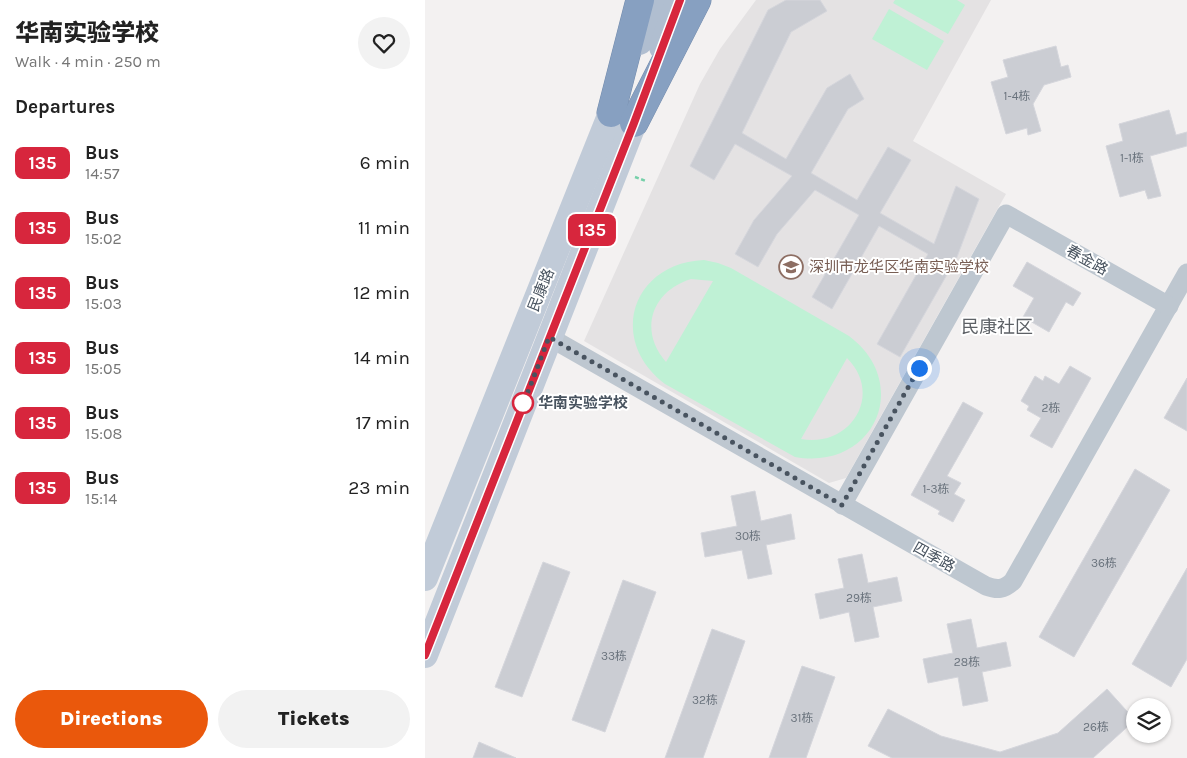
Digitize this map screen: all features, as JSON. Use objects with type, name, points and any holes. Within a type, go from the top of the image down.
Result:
[{"type":"highway","points":[[622,118],[640,0]]},
{"type":"highway","points":[[622,118],[697,0]]},
{"type":"main road","name":"民康路","points":[[622,118],[655,0]]},
{"type":"main road","name":"民康路","points":[[425,578],[430,559],[566,262],[622,118],[680,0]]},
{"type":"main road","name":"民康路","points":[[427,646],[549,337],[566,262]]},
{"type":"street","name":"春金路","points":[[842,505],[1006,214],[1169,306]]},
{"type":"street","name":"四季路","points":[[549,337],[986,586],[1000,589],[1007,587],[1013,581],[1187,273]]},
{"type":"path","points":[[633,176],[645,181]]},
{"type":"shaded area","name":"深圳市龙华区华南实验学校","points":[[756,0],[991,0],[913,141],[1006,194],[846,478],[829,483],[584,341],[700,84],[720,49]]},
{"type":"green space","points":[[895,0],[957,0],[965,5],[948,34],[893,3]]},
{"type":"green space","points":[[889,9],[944,41],[927,70],[872,39]]},
{"type":"green space","points":[[704,260],[731,268],[849,336],[868,356],[879,377],[881,399],[876,420],[864,438],[846,451],[823,458],[795,457],[665,384],[647,366],[637,346],[633,326],[636,307],[645,289],[659,274],[679,264]],"holes":[[[691,279],[713,281],[666,362],[657,350],[653,337],[651,325],[653,313],[667,293]],[[847,358],[858,372],[862,388],[862,402],[856,416],[847,427],[834,435],[819,440],[801,439]]]},
{"type":"building","points":[[786,0],[820,0],[827,11],[791,32],[742,133],[786,159],[827,88],[850,74],[864,99],[848,109],[811,173],[857,200],[888,147],[911,160],[880,213],[934,244],[956,186],[979,199],[957,257],[900,357],[877,344],[928,254],[879,226],[832,309],[812,297],[859,215],[815,190],[777,234],[758,267],[735,254],[754,220],[792,176],[735,144],[714,180],[690,166],[768,10]]},
{"type":"building","points":[[1056,46],[1061,67],[1068,65],[1071,77],[1044,85],[1033,104],[1041,131],[1028,135],[1027,128],[1006,134],[991,82],[1008,77],[1003,60]]},
{"type":"building","points":[[1169,110],[1176,135],[1187,132],[1187,146],[1150,156],[1161,196],[1148,199],[1145,190],[1120,197],[1106,146],[1123,141],[1119,124]]},
{"type":"building","points":[[1027,262],[1081,293],[1073,306],[1066,302],[1049,332],[1023,317],[1034,298],[1013,286]]},
{"type":"building","points":[[1070,366],[1091,378],[1052,448],[1030,436],[1041,418],[1027,410],[1029,406],[1021,401],[1035,376],[1043,381],[1045,376],[1059,384]]},
{"type":"building","points":[[1187,378],[1187,431],[1164,418]]},
{"type":"building","points":[[963,402],[983,413],[947,476],[961,483],[954,494],[965,500],[953,522],[938,514],[940,511],[911,495]]},
{"type":"building","points":[[1135,469],[1170,490],[1074,657],[1039,637]]},
{"type":"building","points":[[755,491],[761,521],[791,514],[795,539],[766,545],[772,574],[748,579],[742,550],[705,557],[701,533],[737,526],[731,496]]},
{"type":"building","points":[[862,554],[868,583],[897,577],[902,601],[873,607],[879,637],[855,642],[849,612],[820,619],[815,594],[844,588],[838,559]]},
{"type":"building","points":[[543,562],[570,572],[522,697],[495,687]]},
{"type":"building","points":[[1187,568],[1187,659],[1171,687],[1132,664]]},
{"type":"building","points":[[623,580],[656,592],[605,732],[572,720]]},
{"type":"building","points":[[971,619],[977,648],[1006,642],[1011,666],[982,672],[988,701],[963,706],[958,677],[928,683],[923,659],[953,653],[947,624]]},
{"type":"building","points":[[712,629],[745,641],[703,758],[665,758]]},
{"type":"building","points":[[802,666],[835,677],[806,758],[769,758]]},
{"type":"building","points":[[1107,689],[1126,710],[1126,728],[1093,758],[892,758],[868,746],[888,709],[941,736],[1000,752],[1058,733]]},
{"type":"building","points":[[479,742],[516,758],[473,758]]},
{"type":"bus line","name":"135","points":[[425,655],[634,123],[680,0]]},
{"type":"place","name":"深圳市龙华区华南实验学校","points":[[791,267]]},
{"type":"place","name":"华南实验学校","points":[[523,403]]},
{"type":"district","name":"民康社区","points":[[997,327]]},
{"type":"route","points":[[523,403],[521,410],[549,337],[842,505],[919,368]]}]
